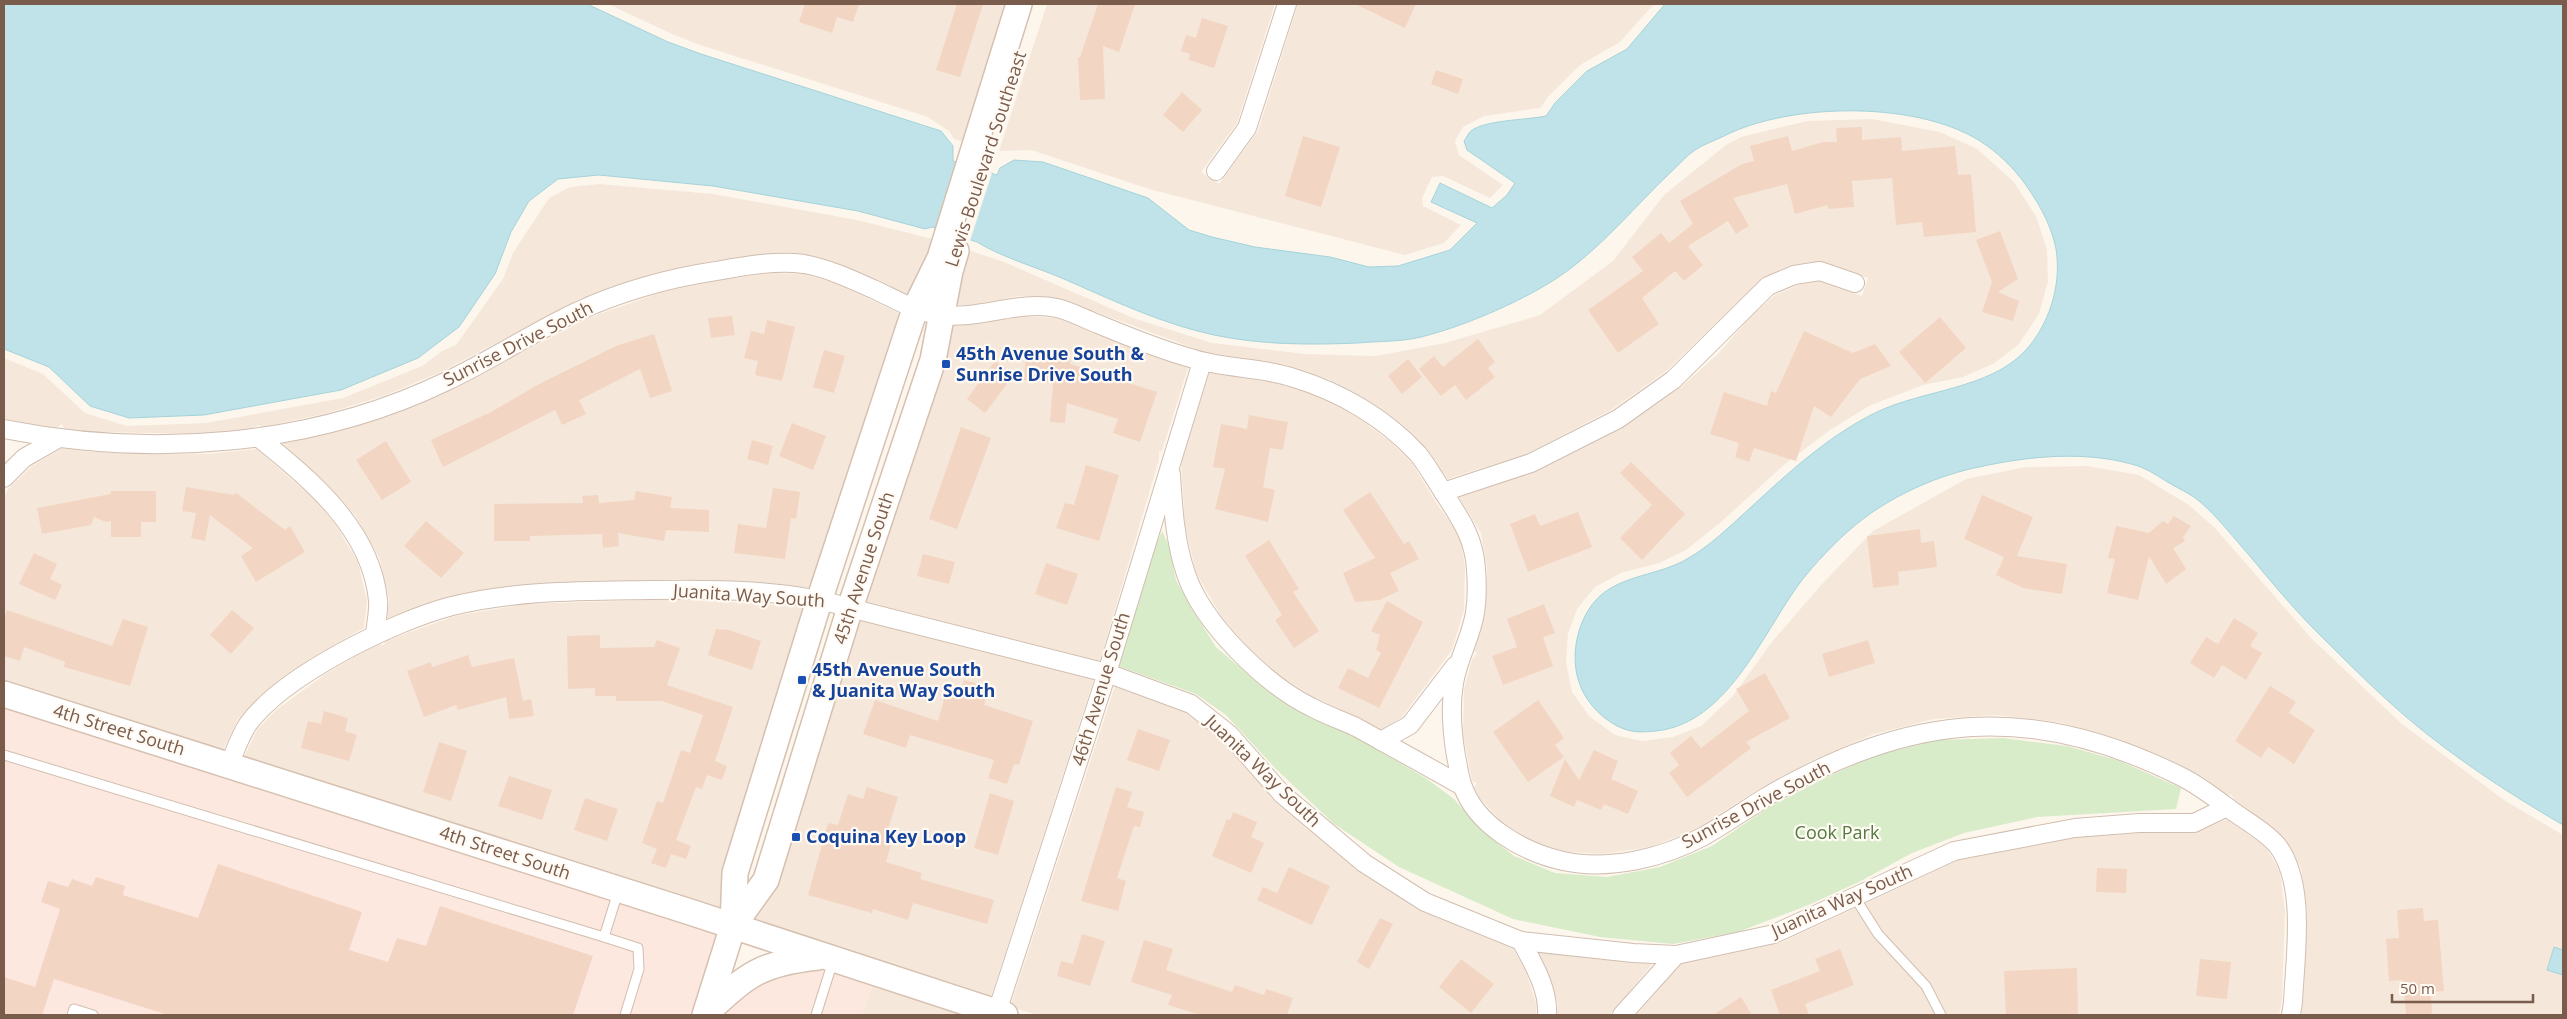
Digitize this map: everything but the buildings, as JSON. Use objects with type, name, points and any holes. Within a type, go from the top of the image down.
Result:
[{"type":"street","name":"Lewis Boulevard Southeast","points":[[942,316],[954,236],[975,167],[1019,4]]},
{"type":"street","name":"Lewis Boulevard Southeast","points":[[975,167],[1035,4]]},
{"type":"street","points":[[1216,171],[1247,128],[1287,4]]},
{"type":"street","name":"Lewis Boulevard Southeast","points":[[915,309],[940,258],[954,236]]},
{"type":"street","name":"Sunrise Drive South","points":[[4,429],[93,442],[209,444],[259,438],[332,422],[390,404],[447,381],[583,309],[658,283],[710,272],[770,264],[804,264],[838,274],[915,309],[942,316],[975,315],[1020,306],[1058,308],[1156,347],[1202,362],[1285,374],[1325,388],[1363,409],[1398,435],[1421,457],[1471,533],[1476,566],[1475,612],[1453,687],[1452,734],[1462,786],[1471,803],[1494,828],[1527,849],[1565,862],[1604,864],[1654,856],[1699,839],[1784,787],[1823,767],[1879,743],[1937,729],[1997,724],[2058,732],[2110,746],[2198,785],[2274,840],[2290,868],[2296,911],[2291,1015]]},
{"type":"street","points":[[1443,492],[1531,463],[1618,418],[1673,380],[1710,346],[1768,286],[1794,275],[1820,271],[1855,283]]},
{"type":"street","name":"45th Avenue South","points":[[705,1014],[733,926],[735,873],[820,598],[915,309]]},
{"type":"street","name":"45th Avenue South","points":[[733,926],[766,880],[850,608],[933,360],[942,316]]},
{"type":"street","name":"46th Avenue South","points":[[999,1014],[1108,673],[1170,461],[1202,362]]},
{"type":"street","points":[[4,478],[24,458],[60,438]]},
{"type":"street","points":[[259,438],[320,491],[345,519],[368,559],[378,601],[375,634]]},
{"type":"street","points":[[1170,461],[1175,527],[1186,576],[1212,621],[1243,658],[1276,685],[1310,707],[1381,741],[1462,786]]},
{"type":"street","name":"Juanita Way South","points":[[229,765],[248,724],[268,703],[317,667],[375,634],[452,606],[524,594],[680,589],[820,598],[850,608],[1108,673],[1191,704],[1229,734],[1282,794],[1364,863],[1425,902],[1521,941],[1634,953],[1676,955],[1774,934],[1954,850],[2075,828],[2139,823],[2194,824],[2227,807]]},
{"type":"street","points":[[1381,741],[1410,725],[1462,655]]},
{"type":"street","name":"4th Street South","points":[[4,694],[733,926],[999,1014]]},
{"type":"street","points":[[1521,941],[1536,969],[1548,1005],[1547,1015]]},
{"type":"street","points":[[1622,1015],[1676,955]]},
{"type":"street","points":[[705,1014],[742,980],[764,968],[788,960],[830,958]]},
{"type":"lane","points":[[4,755],[638,948],[639,969],[625,1015]]},
{"type":"lane","points":[[604,937],[619,890]]},
{"type":"lane","points":[[1854,896],[1878,934],[1926,986],[1941,1015]]},
{"type":"lane","points":[[816,1015],[830,958]]},
{"type":"lane","points":[[72,1015],[74,1009],[93,1015]]},
{"type":"shaded area","points":[[608,4],[1008,4],[964,142],[954,139],[949,131],[928,117],[703,46],[672,34]]},
{"type":"shaded area","points":[[1047,4],[1275,4],[1237,123],[1201,172],[1219,184],[1258,131],[1298,4],[1654,4],[1620,42],[1580,65],[1548,97],[1540,108],[1484,116],[1463,127],[1455,141],[1459,155],[1503,185],[1490,198],[1443,176],[1432,177],[1422,198],[1423,206],[1461,225],[1444,243],[1405,255],[1149,189],[1031,150],[999,151]]},
{"type":"shaded area","points":[[1872,119],[1940,132],[1977,149],[2013,181],[2036,216],[2047,250],[2048,281],[2039,314],[2018,345],[1993,364],[1963,377],[1923,385],[1869,406],[1830,430],[1786,463],[1721,522],[1686,550],[1659,563],[1621,573],[1595,587],[1577,609],[1568,634],[1566,662],[1572,692],[1589,716],[1615,735],[1642,741],[1673,737],[1701,726],[1733,696],[1771,643],[1822,584],[1873,531],[1966,479],[2026,467],[2087,466],[2139,475],[2189,505],[2215,528],[2311,638],[2402,724],[2504,800],[2563,835],[2563,1015],[2302,1015],[2307,910],[2301,868],[2283,836],[2235,801],[2231,794],[2228,796],[2203,777],[2112,737],[2058,722],[1996,715],[1934,719],[1874,734],[1817,758],[1762,787],[1694,830],[1650,847],[1603,854],[1567,852],[1531,841],[1501,821],[1480,798],[1474,787],[1477,783],[1472,781],[1463,734],[1464,689],[1472,660],[1477,653],[1474,651],[1485,615],[1487,567],[1481,533],[1459,497],[1537,471],[1625,426],[1681,387],[1718,354],[1751,316],[1775,295],[1798,285],[1820,281],[1862,296],[1868,278],[1818,262],[1788,266],[1763,278],[1665,372],[1611,410],[1526,454],[1447,479],[1430,453],[1405,429],[1368,401],[1328,379],[1286,365],[1204,352],[1058,298],[1020,296],[973,305],[954,305],[968,250],[1004,262],[1133,318],[1212,343],[1305,354],[1376,356],[1445,343],[1540,315],[1613,261],[1664,195],[1726,145],[1741,137],[1807,121]]},
{"type":"shaded area","points":[[599,184],[713,194],[857,220],[933,239],[909,296],[842,265],[807,255],[768,254],[708,262],[654,274],[579,299],[441,372],[386,395],[328,413],[262,427],[258,425],[253,429],[207,434],[93,432],[65,429],[62,424],[56,428],[4,419],[4,358],[43,374],[85,413],[127,426],[206,423],[343,398],[422,366],[442,351],[456,345],[503,279],[513,253],[549,198],[570,187]]},
{"type":"shaded area","points":[[772,273],[804,274],[835,283],[901,314],[812,588],[679,579],[521,585],[449,597],[387,619],[389,599],[379,557],[355,515],[327,484],[282,444],[336,432],[395,413],[452,389],[588,318],[662,292],[713,281]]},
{"type":"shaded area","points":[[1021,316],[1056,318],[1188,368],[1162,451],[1159,451],[1159,459],[1100,661],[864,601],[950,325],[978,324]]},
{"type":"shaded area","points":[[1209,373],[1283,384],[1321,397],[1357,417],[1391,442],[1412,463],[1437,504],[1460,536],[1465,567],[1464,610],[1452,650],[1402,717],[1381,730],[1315,698],[1282,677],[1251,651],[1221,616],[1196,573],[1185,526],[1181,463]]},
{"type":"shaded area","points":[[63,448],[94,452],[209,454],[257,449],[312,497],[336,525],[358,562],[367,601],[364,628],[311,658],[261,695],[238,719],[222,752],[4,684],[4,497],[9,488],[32,466]]},
{"type":"shaded area","points":[[681,599],[806,607],[723,912],[243,759],[257,730],[276,710],[324,675],[377,644],[384,645],[385,641],[455,616],[525,604]]},
{"type":"shaded area","points":[[858,620],[1094,679],[990,1000],[835,949],[834,945],[826,946],[750,921]]},
{"type":"shaded area","points":[[1115,686],[1186,713],[1221,740],[1276,801],[1358,871],[1421,911],[1513,949],[1526,972],[1537,1006],[1536,1015],[1038,1015],[1010,1007]]},
{"type":"shaded area","points":[[4,705],[720,932],[696,1008],[690,1013],[692,1015],[4,1015]]},
{"type":"shaded area","points":[[2227,819],[2265,846],[2280,871],[2285,911],[2282,1000],[2279,1015],[1636,1015],[1682,963],[1780,943],[1958,860],[2078,837],[2140,833],[2194,833]]},
{"type":"shaded area","points":[[1539,953],[1653,963],[1610,1015],[1557,1015],[1558,1003]]},
{"type":"shaded area","points":[[825,966],[874,983],[861,1015],[719,1015],[749,988],[769,977]]},
{"type":"shaded area","points":[[874,983],[974,1015],[861,1015]]},
{"type":"green space","name":"Cook Park","points":[[1162,531],[1169,546],[1176,580],[1216,647],[1255,680],[1287,703],[1338,726],[1427,779],[1454,799],[1480,829],[1514,856],[1555,873],[1607,877],[1660,867],[1712,846],[1769,807],[1829,776],[1873,756],[1938,740],[2003,738],[2067,746],[2120,761],[2181,788],[2176,809],[2037,817],[1964,833],[1912,853],[1859,882],[1806,906],[1738,932],[1673,944],[1600,937],[1513,919],[1399,867],[1334,824],[1276,769],[1226,715],[1196,694],[1118,666],[1153,551]]},
{"type":"water","points":[[4,4],[587,4],[668,42],[701,54],[941,131],[953,146],[953,161],[997,175],[1000,168],[1014,160],[1043,162],[1148,198],[1189,230],[1255,247],[1330,257],[1369,267],[1398,266],[1450,250],[1477,223],[1431,202],[1440,183],[1492,208],[1507,195],[1515,183],[1467,150],[1464,141],[1470,132],[1477,127],[1495,122],[1546,116],[1555,103],[1587,71],[1627,49],[1665,4],[2563,4],[2563,825],[2501,787],[2462,760],[2395,707],[2304,619],[2223,524],[2194,497],[2141,467],[2099,458],[2058,456],[1998,463],[1933,480],[1889,501],[1840,538],[1806,575],[1743,670],[1725,692],[1705,711],[1682,724],[1656,731],[1643,732],[1617,726],[1598,712],[1587,699],[1580,685],[1575,662],[1575,650],[1577,638],[1586,615],[1600,596],[1609,589],[1631,579],[1665,569],[1687,559],[1704,548],[1810,456],[1859,421],[1895,405],[1954,388],[1992,374],[2024,352],[2040,330],[2052,304],[2057,277],[2056,249],[2049,226],[2042,212],[2021,178],[1986,145],[1959,130],[1928,120],[1893,113],[1857,111],[1820,112],[1784,117],[1752,125],[1705,144],[1692,152],[1586,256],[1540,289],[1489,313],[1437,333],[1406,340],[1358,343],[1304,344],[1250,341],[1214,335],[1175,325],[1008,257],[977,242],[932,227],[925,229],[858,211],[713,186],[599,175],[558,179],[529,201],[511,232],[495,274],[459,327],[418,358],[341,390],[204,415],[129,418],[90,406],[49,367],[4,349]]},
{"type":"water","points":[[2554,947],[2563,950],[2563,975],[2547,970]]},
{"type":"pier","points":[[958,162],[992,173],[970,241],[937,230]]},
{"type":"place","name":"45th Avenue South & Sunrise Drive South","points":[[946,364]]},
{"type":"place","name":"45th Avenue South & Juanita Way South","points":[[802,680]]},
{"type":"place","name":"Coquina Key Loop","points":[[796,837]]}]
